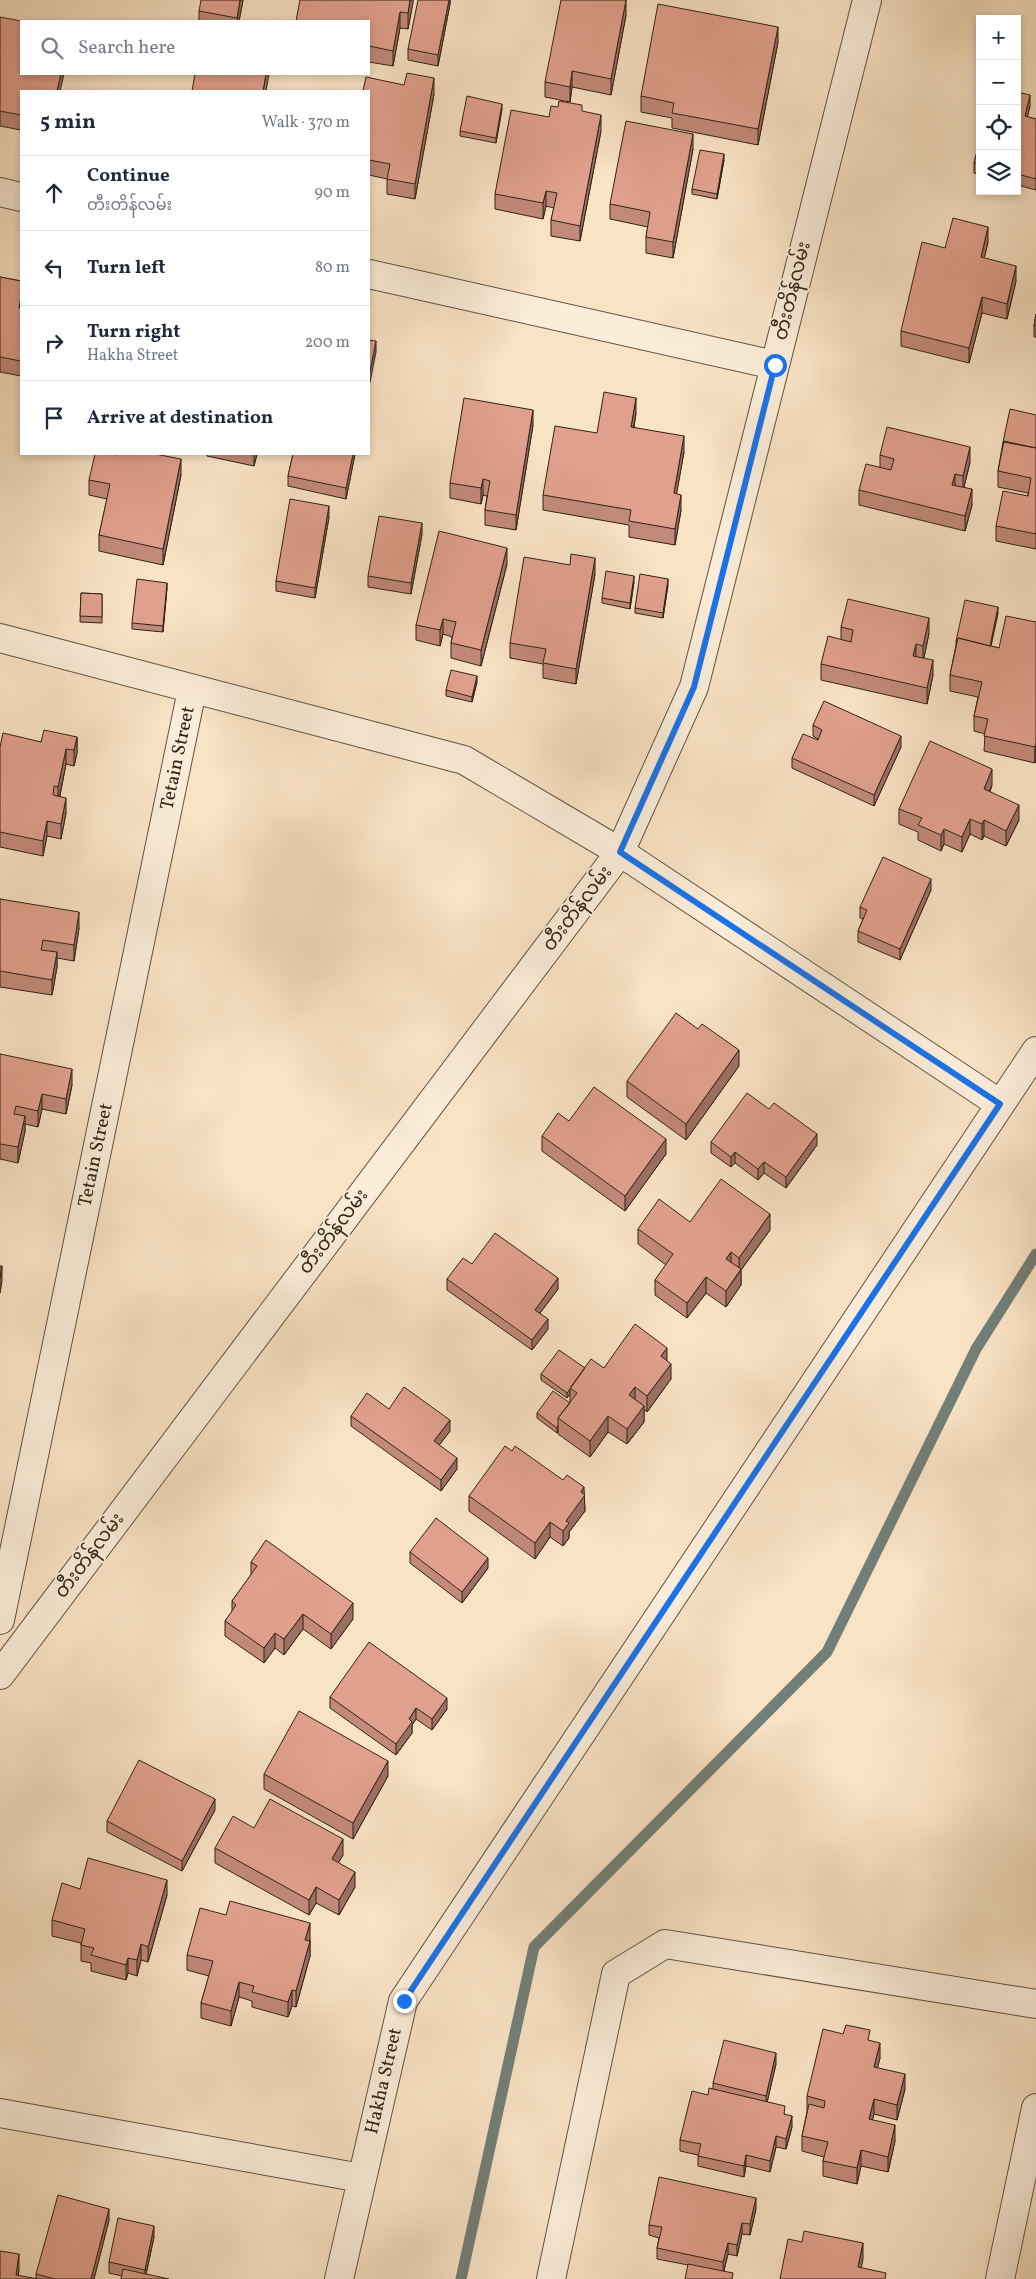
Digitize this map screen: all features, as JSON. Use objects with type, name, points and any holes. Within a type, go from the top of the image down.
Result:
[{"type":"street","name":"တီးတိန်လမ်း","points":[[0,1676],[620,852],[694,687],[866,0]]},
{"type":"street","points":[[0,192],[20,196]]},
{"type":"street","points":[[370,274],[775,365]]},
{"type":"street","points":[[0,638],[464,760],[620,852],[1000,1104]]},
{"type":"street","name":"Tetain Street","points":[[0,1620],[192,690]]},
{"type":"street","name":"Hakha Street","points":[[339,2279],[361,2178],[404,2001],[1036,1051]]},
{"type":"street","points":[[551,2279],[616,1974],[665,1944],[1036,2004]]},
{"type":"street","points":[[1000,2279],[1036,2108]]},
{"type":"street","points":[[0,2113],[361,2178]]},
{"type":"building","points":[[201,0],[240,0],[237,18],[199,11]]},
{"type":"building","points":[[300,0],[410,0],[408,13],[400,12],[393,51],[370,46],[370,20],[296,20]]},
{"type":"building","points":[[418,0],[449,0],[438,55],[408,49]]},
{"type":"building","points":[[561,0],[626,0],[611,79],[572,71],[570,87],[545,82]]},
{"type":"building","points":[[658,4],[778,27],[758,129],[672,113],[674,103],[641,96]]},
{"type":"building","points":[[0,17],[20,21],[20,75],[61,75],[57,90],[20,90],[20,115],[0,111]]},
{"type":"building","points":[[407,73],[434,78],[415,184],[387,179],[390,164],[370,160],[370,90],[363,90],[366,77],[404,85]]},
{"type":"building","points":[[195,75],[266,75],[263,90],[192,90]]},
{"type":"building","points":[[1021,93],[1030,95],[1025,116],[1036,119],[1036,179],[1021,175]]},
{"type":"building","points":[[467,96],[502,104],[496,138],[460,131]]},
{"type":"building","points":[[559,101],[582,105],[582,111],[601,115],[580,226],[551,220],[557,193],[546,191],[543,203],[495,194],[511,110],[549,117],[551,106],[558,107]]},
{"type":"building","points":[[626,121],[693,134],[673,242],[646,237],[650,212],[610,204]]},
{"type":"building","points":[[700,150],[724,154],[717,194],[692,189]]},
{"type":"building","points":[[953,218],[988,227],[981,257],[1016,266],[1007,304],[982,297],[969,348],[901,331],[922,242],[945,248]]},
{"type":"building","points":[[0,277],[20,281],[20,361],[0,357]]},
{"type":"building","points":[[370,340],[376,341],[370,371]]},
{"type":"building","points":[[604,392],[636,398],[631,427],[684,436],[674,493],[681,495],[675,529],[629,521],[631,510],[543,495],[555,426],[597,433]]},
{"type":"building","points":[[464,398],[533,410],[516,515],[485,510],[490,481],[483,479],[481,488],[450,483]]},
{"type":"building","points":[[1010,409],[1036,415],[1036,448],[1003,442]]},
{"type":"building","points":[[887,427],[970,447],[963,476],[955,474],[952,485],[972,489],[965,516],[859,490],[866,464],[891,470],[894,459],[880,455]]},
{"type":"building","points":[[1004,441],[1036,448],[1036,534],[996,526],[1003,491],[1028,496],[1031,478],[998,471]]},
{"type":"building","points":[[95,455],[160,455],[181,459],[163,549],[99,535],[110,484],[89,480]]},
{"type":"building","points":[[293,455],[353,455],[346,488],[288,476]]},
{"type":"building","points":[[290,499],[329,506],[315,588],[276,581]]},
{"type":"building","points":[[379,516],[422,523],[411,583],[368,576]]},
{"type":"building","points":[[439,531],[507,548],[481,650],[451,643],[456,622],[443,619],[440,630],[416,625]]},
{"type":"building","points":[[571,554],[595,558],[576,669],[543,663],[546,649],[510,643],[524,557],[570,565]]},
{"type":"building","points":[[606,571],[634,576],[630,603],[602,598]]},
{"type":"building","points":[[640,574],[668,579],[663,613],[635,608]]},
{"type":"building","points":[[137,579],[167,583],[163,626],[132,623]]},
{"type":"building","points":[[81,593],[102,594],[102,617],[80,616]]},
{"type":"building","points":[[848,599],[929,618],[923,646],[916,644],[913,656],[933,660],[927,688],[821,664],[828,636],[851,642],[853,630],[841,627]]},
{"type":"building","points":[[965,600],[998,607],[990,646],[958,638],[956,641]]},
{"type":"building","points":[[1006,616],[1036,622],[1035,747],[984,736],[988,719],[974,716],[982,682],[950,675],[958,638],[999,648]]},
{"type":"building","points":[[451,670],[477,676],[472,697],[446,690]]},
{"type":"building","points":[[824,701],[901,736],[874,795],[792,758],[803,734],[818,740],[822,730],[813,725]]},
{"type":"building","points":[[44,730],[77,737],[74,750],[66,749],[58,787],[54,786],[53,795],[66,798],[61,824],[47,821],[43,841],[0,832],[0,747],[3,733],[41,742]]},
{"type":"building","points":[[930,741],[992,769],[984,789],[1019,805],[1006,831],[984,820],[982,824],[970,819],[962,837],[944,829],[941,835],[918,825],[922,818],[899,809]]},
{"type":"building","points":[[883,857],[931,879],[900,949],[858,931],[867,910],[860,907]]},
{"type":"building","points":[[0,899],[79,912],[74,945],[43,940],[41,950],[57,952],[52,980],[0,971]]},
{"type":"building","points":[[676,1013],[698,1029],[702,1024],[739,1050],[686,1124],[627,1081]]},
{"type":"building","points":[[0,1054],[72,1069],[66,1099],[42,1094],[38,1111],[16,1106],[14,1114],[25,1116],[18,1147],[0,1144]]},
{"type":"building","points":[[594,1087],[666,1139],[625,1196],[542,1136],[558,1113],[569,1121]]},
{"type":"building","points":[[747,1093],[769,1109],[774,1103],[817,1134],[786,1177],[764,1162],[758,1169],[735,1152],[731,1157],[711,1142]]},
{"type":"building","points":[[721,1179],[770,1214],[739,1258],[731,1252],[726,1259],[741,1269],[726,1291],[706,1277],[687,1303],[655,1280],[673,1254],[638,1229],[659,1199],[690,1222]]},
{"type":"building","points":[[495,1233],[558,1278],[535,1310],[548,1319],[532,1340],[447,1279],[463,1258],[472,1264]]},
{"type":"building","points":[[635,1324],[667,1348],[661,1356],[671,1364],[647,1396],[635,1387],[629,1395],[644,1406],[627,1429],[608,1416],[590,1441],[558,1418],[577,1393],[570,1388],[591,1359],[604,1368]]},
{"type":"building","points":[[559,1350],[585,1368],[567,1393],[541,1374]]},
{"type":"building","points":[[404,1387],[450,1420],[434,1441],[457,1458],[441,1480],[351,1416],[367,1393],[389,1409]]},
{"type":"building","points":[[553,1391],[570,1403],[558,1418],[557,1428],[537,1413]]},
{"type":"building","points":[[505,1446],[512,1451],[515,1446],[563,1480],[567,1475],[584,1487],[581,1492],[585,1495],[566,1521],[569,1523],[563,1531],[550,1522],[535,1543],[469,1496]]},
{"type":"building","points":[[436,1518],[488,1558],[462,1592],[410,1552]]},
{"type":"building","points":[[266,1540],[353,1603],[331,1634],[303,1614],[284,1639],[275,1633],[264,1648],[225,1621],[236,1605],[232,1601],[257,1566],[251,1562]]},
{"type":"building","points":[[369,1642],[447,1698],[432,1719],[416,1708],[409,1719],[412,1722],[396,1744],[330,1697]]},
{"type":"building","points":[[299,1711],[388,1761],[353,1823],[264,1774]]},
{"type":"building","points":[[139,1760],[215,1799],[182,1861],[107,1821]]},
{"type":"building","points":[[270,1799],[343,1839],[332,1859],[355,1872],[339,1900],[316,1887],[309,1900],[215,1848],[233,1816],[254,1828]]},
{"type":"building","points":[[88,1858],[167,1880],[148,1947],[141,1944],[137,1960],[128,1958],[126,1965],[91,1955],[94,1948],[81,1945],[85,1929],[52,1920],[62,1883],[80,1889]]},
{"type":"building","points":[[230,1901],[310,1923],[305,1940],[310,1941],[296,1991],[292,1990],[288,2002],[252,1992],[254,1986],[239,1982],[231,2011],[201,2003],[213,1961],[187,1955],[200,1908],[226,1915]]},
{"type":"building","points":[[846,2025],[870,2030],[868,2040],[880,2043],[874,2067],[905,2074],[897,2105],[874,2099],[869,2119],[895,2125],[888,2157],[861,2150],[857,2168],[823,2161],[828,2142],[802,2136],[809,2104],[824,2108],[825,2101],[807,2096],[823,2029],[843,2034]]},
{"type":"building","points":[[724,2040],[776,2053],[766,2096],[713,2083]]},
{"type":"building","points":[[709,2088],[785,2106],[784,2114],[792,2116],[786,2139],[776,2136],[770,2161],[746,2155],[744,2166],[698,2156],[701,2144],[680,2140],[692,2091],[708,2095]]},
{"type":"building","points":[[659,2177],[756,2198],[750,2224],[742,2223],[737,2245],[728,2243],[723,2262],[657,2248],[662,2227],[649,2225]]},
{"type":"building","points":[[58,2195],[109,2209],[91,2279],[55,2279],[36,2274]]},
{"type":"building","points":[[118,2218],[154,2226],[145,2270],[109,2262]]},
{"type":"building","points":[[804,2231],[863,2243],[858,2267],[886,2273],[885,2279],[780,2279],[788,2239],[802,2242]]},
{"type":"building","points":[[0,2251],[19,2254],[16,2275],[38,2279],[0,2279]]},
{"type":"building","points":[[688,2264],[733,2273],[732,2279],[685,2279]]},
{"type":"building","points":[[123,2269],[169,2279],[121,2279]]},
{"type":"waterway","points":[[461,2279],[534,1947],[827,1652],[976,1349],[1036,1254]]},
{"type":"route","points":[[404,2001],[1000,1104],[620,852],[694,687],[775,365]]}]
